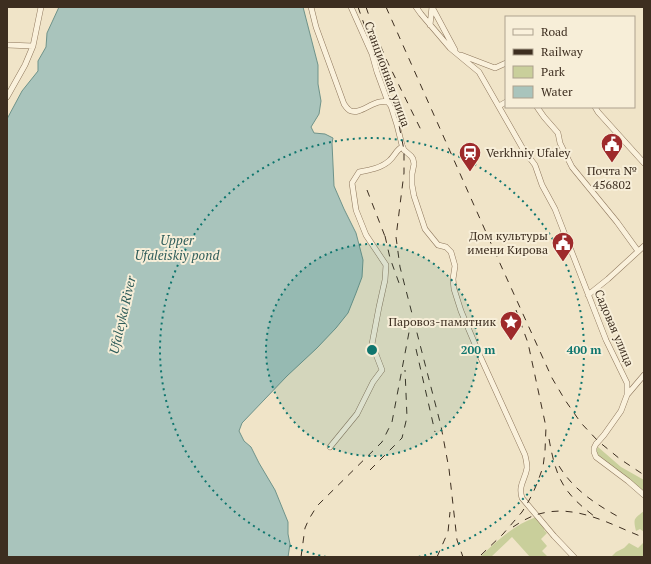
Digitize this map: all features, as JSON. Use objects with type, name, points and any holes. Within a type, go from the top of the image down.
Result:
[{"type":"street","points":[[7,96],[25,65],[32,46],[41,7]]},
{"type":"street","points":[[310,7],[347,109],[356,112],[383,100],[388,102]]},
{"type":"street","name":"Станционная улица","points":[[351,7],[372,54],[377,72],[388,102],[391,106],[402,147],[413,159],[412,185],[425,229],[438,245],[446,247],[453,256],[455,266],[453,278],[454,289],[461,311],[525,455],[527,468],[521,487],[522,498],[574,557]]},
{"type":"street","name":"Садовая улица","points":[[416,7],[450,48],[479,72],[523,149],[535,165],[542,185],[555,209],[606,340],[627,383],[627,395]]},
{"type":"street","points":[[430,25],[432,7]]},
{"type":"street","points":[[432,7],[456,53],[495,68],[505,63]]},
{"type":"street","points":[[7,45],[32,46]]},
{"type":"street","points":[[499,106],[505,103]]},
{"type":"street","points":[[538,108],[558,133],[560,143],[572,167],[617,222],[638,251]]},
{"type":"street","points":[[596,108],[644,163]]},
{"type":"street","points":[[330,447],[357,414],[373,382],[382,370],[372,344],[378,307],[385,280],[386,264],[366,235],[356,210],[352,183],[359,172],[378,168],[390,161],[398,149],[402,147]]},
{"type":"street","points":[[588,295],[644,246]]},
{"type":"street","points":[[644,375],[627,395],[621,411],[594,448],[596,457],[628,480],[644,495]]},
{"type":"green space","points":[[598,447],[621,467],[644,480],[644,492],[599,457],[596,451]]},
{"type":"green space","points":[[644,511],[644,532],[640,529],[636,531],[635,519]]},
{"type":"green space","points":[[536,517],[547,533],[541,539],[547,546],[542,551],[548,557],[530,557],[512,537],[491,557],[479,557],[513,529]]},
{"type":"green space","points":[[629,543],[638,548],[644,543],[644,557],[611,557],[616,552],[624,548]]},
{"type":"water","name":"Upper Ufaleiskiy pond","points":[[59,7],[303,7],[318,65],[318,84],[321,101],[319,114],[311,127],[314,133],[325,134],[333,138],[334,186],[356,233],[363,260],[362,277],[348,313],[317,348],[287,376],[242,423],[239,431],[244,441],[251,447],[275,490],[288,522],[290,544],[288,557],[7,557],[7,119],[22,91],[38,71],[38,61],[46,47],[47,33]]},
{"type":"railway","points":[[358,7],[398,120],[404,150],[404,173],[396,237],[400,267],[441,426],[449,469],[457,540],[463,557]]},
{"type":"railway","points":[[366,7],[387,61],[422,132]]},
{"type":"railway","points":[[386,7],[552,378],[581,423],[598,441],[620,459],[644,475]]},
{"type":"railway","points":[[367,190],[386,239]]},
{"type":"railway","points":[[385,236],[390,258],[399,283]]},
{"type":"railway","points":[[481,555],[503,534],[522,512],[533,493],[543,467],[546,427],[528,343],[516,310]]},
{"type":"railway","points":[[301,557],[305,528],[317,506],[382,442],[392,422],[410,327],[407,316]]},
{"type":"railway","points":[[416,349],[435,432]]},
{"type":"railway","points":[[370,470],[402,438],[407,417],[405,370]]},
{"type":"railway","points":[[549,439],[554,464],[562,483],[574,499],[594,516]]},
{"type":"railway","points":[[559,466],[571,482],[585,495],[617,516]]},
{"type":"railway","points":[[513,527],[527,518],[556,511],[593,517],[640,536]]},
{"type":"railway","points":[[437,557],[448,532],[450,512]]},
{"type":"place","name":"Почта № 456802","points":[[612,164]]},
{"type":"place","name":"Verkhniy Ufaley","points":[[470,172]]},
{"type":"place","name":"Дом культуры имени Кирова","points":[[563,262]]},
{"type":"place","name":"Паровоз-памятник","points":[[511,342]]},
{"type":"water label","name":"Ufaleyka River","points":[[122,315]]}]
